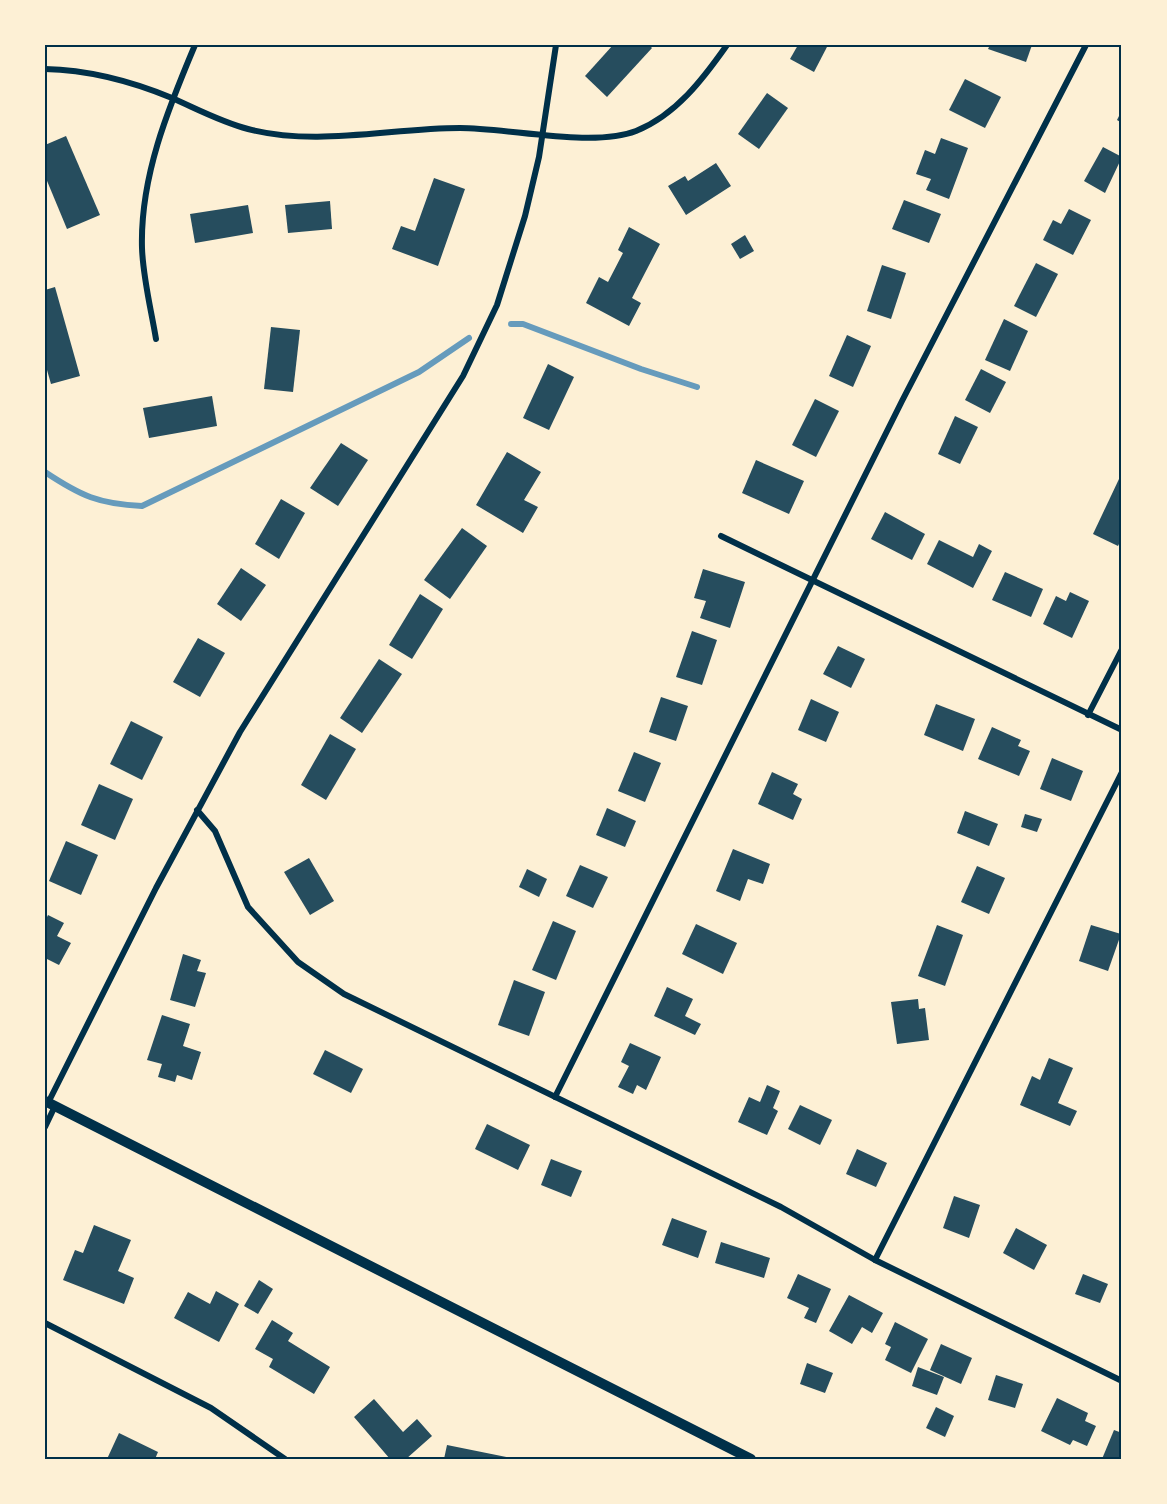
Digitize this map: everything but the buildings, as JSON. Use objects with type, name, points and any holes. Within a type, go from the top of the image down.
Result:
[{"type":"street","points":[[156,339],[142,252],[142,231],[154,158],[173,99],[195,45]]},
{"type":"street","points":[[45,1127],[50,1103],[197,810],[246,723],[463,376],[496,305],[525,216],[543,134],[556,45]]},
{"type":"street","points":[[45,69],[98,74],[173,99],[228,123],[272,134],[318,136],[461,128],[601,139],[636,131],[658,120],[678,105],[697,85],[727,45]]},
{"type":"street","points":[[555,1097],[902,401],[1086,45]]},
{"type":"street","points":[[721,536],[1122,730]]},
{"type":"street","points":[[1088,715],[1122,649]]},
{"type":"street","points":[[875,1260],[1122,772]]},
{"type":"street","points":[[197,810],[215,831],[248,907],[298,962],[344,994],[781,1207],[875,1260],[1122,1381]]},
{"type":"street","points":[[50,1103],[751,1459]]},
{"type":"street","points":[[45,1323],[211,1408],[285,1459]]},
{"type":"waterway","points":[[511,324],[523,324],[641,369],[697,387]]},
{"type":"waterway","points":[[45,472],[80,493],[102,501],[142,506],[419,372],[469,338]]}]
